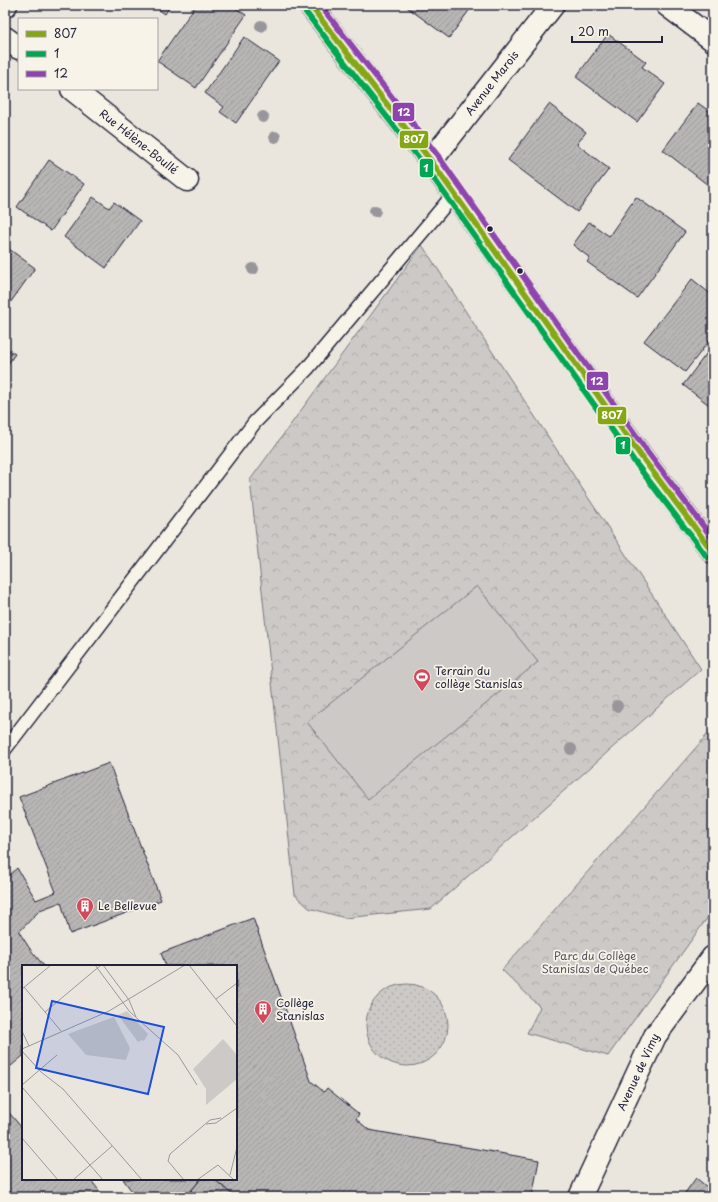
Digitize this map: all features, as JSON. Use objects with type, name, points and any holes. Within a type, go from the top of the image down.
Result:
[{"type":"street","points":[[310,5],[431,162],[642,456],[713,552]]},
{"type":"street","name":"Avenue Marois","points":[[431,162],[553,5]]},
{"type":"street","points":[[667,5],[713,40]]},
{"type":"street","points":[[5,38],[18,47]]},
{"type":"street","name":"Rue Hélène-Boullé","points":[[73,90],[187,180]]},
{"type":"street","name":"Avenue de Vimy","points":[[580,1197],[654,1036],[713,957]]},
{"type":"lane","points":[[5,749],[255,422],[307,369],[454,194]]},
{"type":"green space","points":[[422,245],[701,669],[431,909],[345,918],[309,908],[295,895],[250,480]]},
{"type":"green space","name":"Terrain du collège Stanislas","points":[[477,586],[538,662],[368,799],[307,722]]},
{"type":"green space","name":"Parc du Collège Stanislas de Québec","points":[[713,728],[713,910],[608,1056],[527,1033],[540,1007],[502,970]]},
{"type":"green space","points":[[407,984],[423,987],[436,996],[445,1009],[448,1025],[445,1041],[436,1054],[423,1063],[407,1066],[391,1063],[378,1054],[369,1041],[366,1025],[369,1009],[378,996],[391,987]]},
{"type":"building","points":[[152,5],[171,5],[165,14]]},
{"type":"building","points":[[196,5],[231,5],[246,15],[196,88],[158,62]]},
{"type":"building","points":[[404,5],[473,5],[449,38]]},
{"type":"building","points":[[608,34],[646,62],[642,67],[665,84],[637,122],[576,77]]},
{"type":"building","points":[[244,37],[279,61],[236,123],[220,112],[224,107],[205,93]]},
{"type":"building","points":[[698,103],[713,114],[713,189],[663,150]]},
{"type":"building","points":[[549,104],[586,132],[577,144],[609,169],[577,212],[508,160]]},
{"type":"building","points":[[49,160],[84,184],[51,231],[17,207]]},
{"type":"building","points":[[93,197],[109,208],[114,202],[140,221],[106,268],[64,237]]},
{"type":"building","points":[[636,197],[685,232],[637,298],[587,262],[590,258],[573,245],[589,222],[609,236]]},
{"type":"building","points":[[5,246],[35,268],[10,303],[5,300]]},
{"type":"building","points":[[692,279],[713,296],[713,336],[685,372],[644,341]]},
{"type":"building","points":[[713,346],[713,408],[683,385]]},
{"type":"building","points":[[5,347],[15,354],[5,368]]},
{"type":"building","name":"Le Bellevue","points":[[109,763],[161,900],[70,934],[61,902],[40,910],[19,932],[43,965],[22,965],[22,1057],[11,1066],[5,1058],[5,879],[17,868],[36,900],[56,892],[19,797]]},
{"type":"building","name":"Collège Stanislas","points":[[253,918],[311,1081],[324,1092],[327,1088],[359,1114],[356,1119],[369,1130],[539,1160],[532,1197],[235,1197],[215,1180],[237,1180],[237,965],[166,965],[161,953]]},
{"type":"building","points":[[5,1108],[22,1128],[22,1180],[91,1180],[101,1193],[97,1197],[5,1197]]},
{"type":"building","points":[[696,1178],[713,1192],[713,1197],[682,1197]]},
{"type":"building","points":[[124,1180],[200,1180],[186,1197],[136,1197]]},
{"type":"building","points":[[200,1180],[215,1180],[235,1197],[186,1197]]},
{"type":"transit line","name":"807","points":[[310,5],[431,161],[641,456],[713,552]]},
{"type":"transit line","name":"12","points":[[320,5],[438,156],[647,451],[713,539]]},
{"type":"transit line","name":"1","points":[[304,10],[425,166],[634,461],[707,557]]},
{"type":"place","name":"Terrain du collège Stanislas","points":[[422,692]]},
{"type":"place","name":"Le Bellevue","points":[[85,921]]},
{"type":"place","name":"Collège Stanislas","points":[[263,1024]]}]
